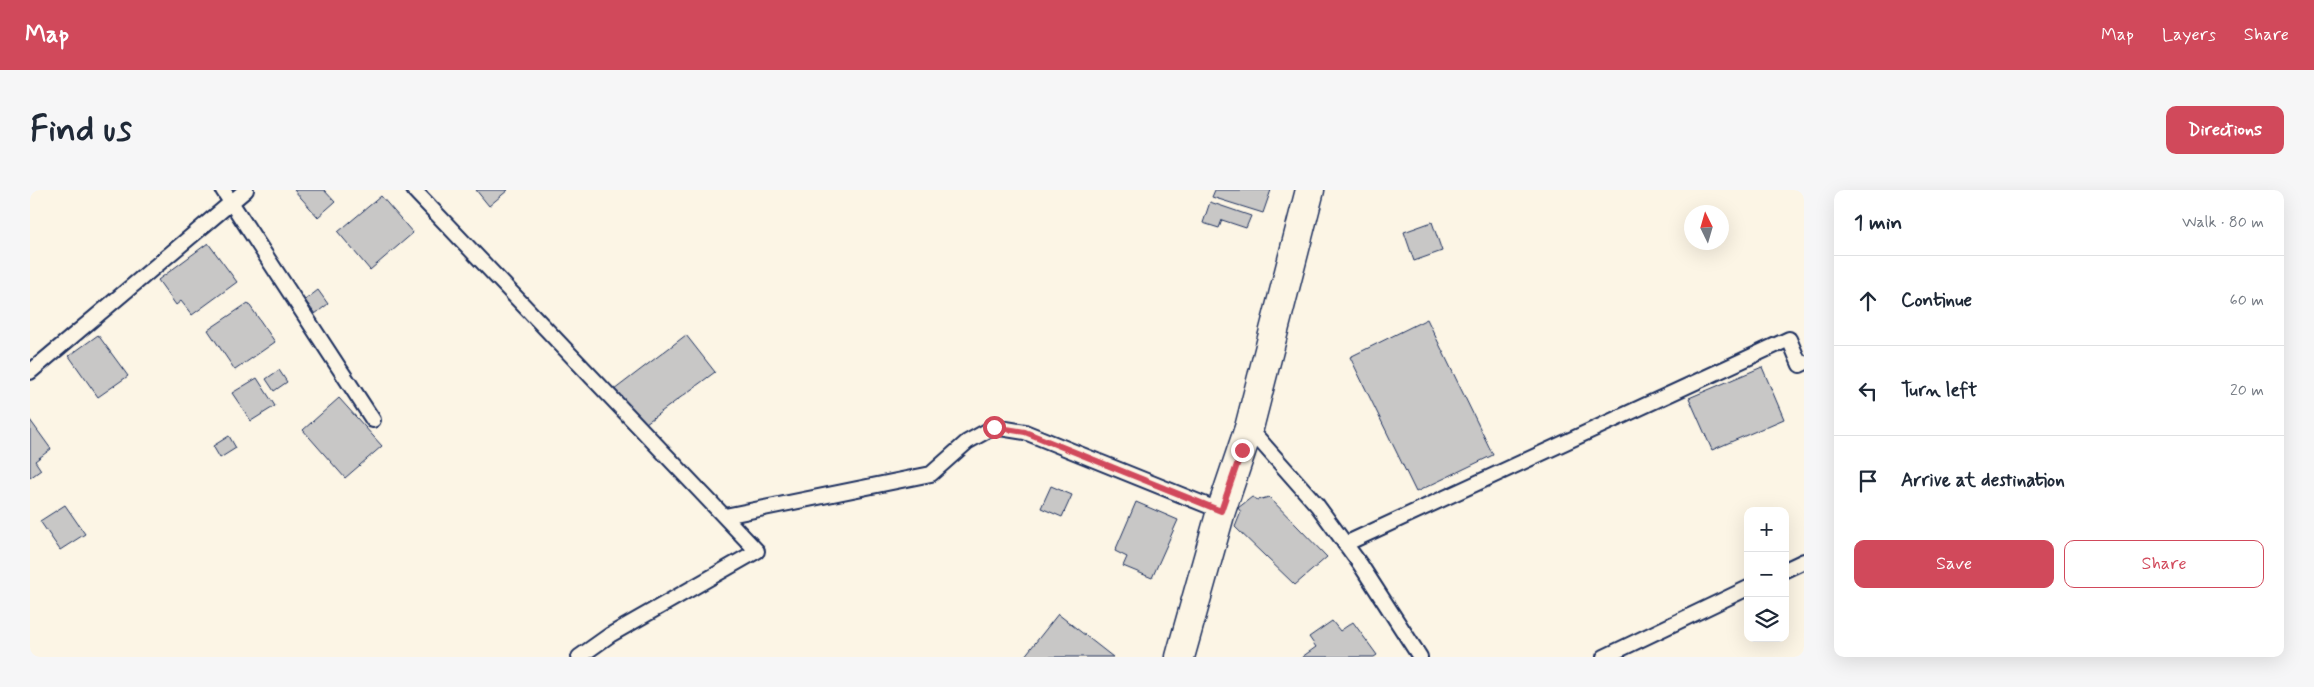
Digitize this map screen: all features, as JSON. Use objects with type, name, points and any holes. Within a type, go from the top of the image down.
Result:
[{"type":"street","points":[[1180,657],[1221,511],[1249,428],[1310,190]]},
{"type":"lane","points":[[30,372],[227,196],[246,190]]},
{"type":"lane","points":[[414,190],[757,551],[610,636],[579,657]]},
{"type":"lane","points":[[227,196],[373,420]]},
{"type":"lane","points":[[1345,544],[1789,338],[1800,365],[1804,363]]},
{"type":"lane","points":[[725,516],[931,474],[967,442],[994,427],[1025,432],[1221,511]]},
{"type":"lane","points":[[1249,428],[1317,505],[1420,657]]},
{"type":"lane","points":[[1789,568],[1804,561]]},
{"type":"lane","points":[[1604,657],[1744,590]]},
{"type":"building","points":[[294,190],[324,190],[335,202],[318,217]]},
{"type":"building","points":[[476,190],[508,190],[489,206]]},
{"type":"building","points":[[1215,190],[1271,190],[1263,213],[1212,197]]},
{"type":"building","points":[[381,196],[413,233],[370,270],[338,232]]},
{"type":"building","points":[[1210,202],[1251,216],[1246,228],[1222,220],[1219,228],[1203,223]]},
{"type":"building","points":[[1432,222],[1442,251],[1414,261],[1404,232]]},
{"type":"building","points":[[208,243],[237,282],[192,315],[181,301],[176,305],[158,280]]},
{"type":"building","points":[[318,290],[328,304],[315,314],[305,300]]},
{"type":"building","points":[[248,303],[275,342],[235,370],[208,330]]},
{"type":"building","points":[[1427,319],[1493,455],[1416,492],[1350,357]]},
{"type":"building","points":[[98,335],[128,376],[98,397],[69,356]]},
{"type":"building","points":[[686,335],[715,372],[642,426],[614,390]]},
{"type":"building","points":[[1762,367],[1784,419],[1712,450],[1689,398]]},
{"type":"building","points":[[279,370],[287,382],[274,391],[266,379]]},
{"type":"building","points":[[257,378],[275,406],[251,421],[232,393]]},
{"type":"building","points":[[339,398],[382,446],[345,478],[303,430]]},
{"type":"building","points":[[30,420],[51,449],[35,461],[41,470],[30,478]]},
{"type":"building","points":[[229,436],[236,448],[220,458],[213,446]]},
{"type":"building","points":[[1051,486],[1072,495],[1062,517],[1041,508]]},
{"type":"building","points":[[1252,497],[1258,500],[1269,497],[1327,557],[1295,585],[1235,527],[1241,512],[1238,508]]},
{"type":"building","points":[[1136,502],[1178,520],[1152,578],[1123,566],[1127,557],[1115,551]]},
{"type":"building","points":[[65,505],[85,534],[60,550],[40,521]]},
{"type":"building","points":[[1058,614],[1113,657],[1024,657]]},
{"type":"building","points":[[1332,621],[1340,631],[1353,622],[1377,655],[1374,657],[1302,657],[1316,647],[1309,637]]},
{"type":"route","points":[[994,427],[1025,432],[1221,511],[1242,450]]}]
